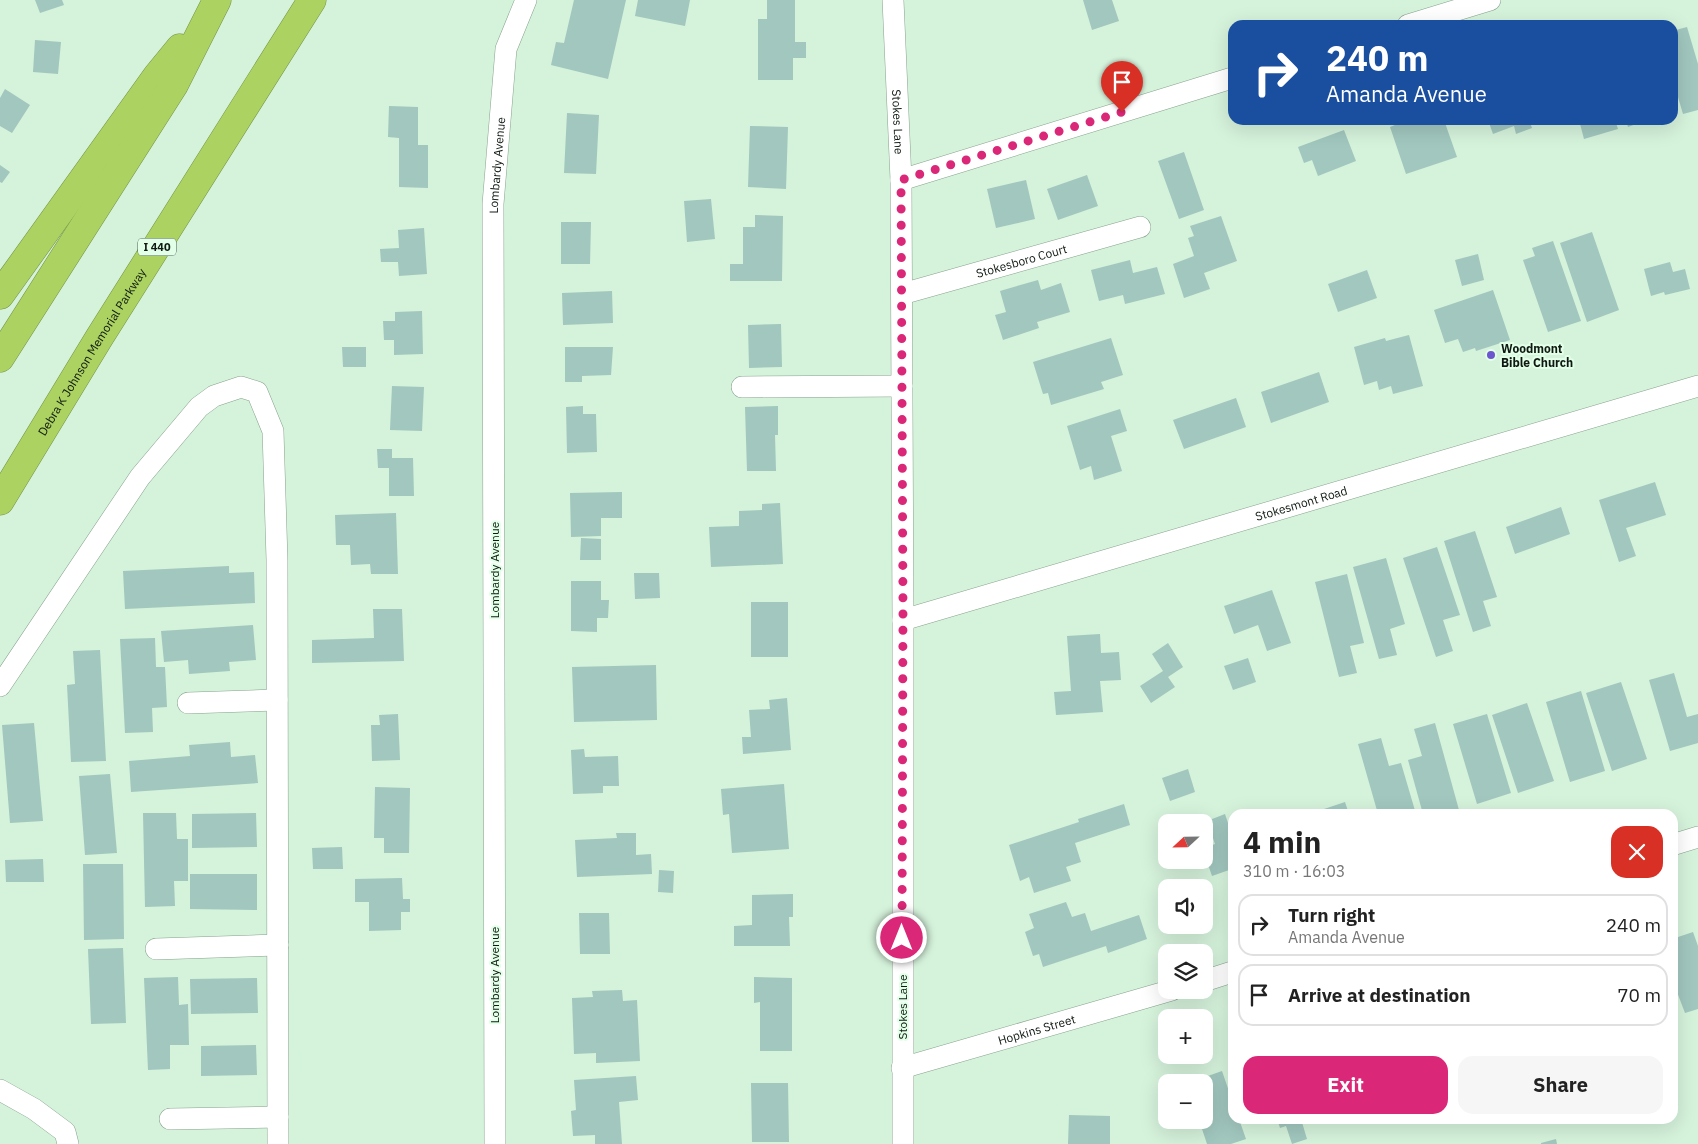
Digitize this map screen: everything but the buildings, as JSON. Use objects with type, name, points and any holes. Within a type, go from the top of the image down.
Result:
[{"type":"highway","name":"Debra K Johnson Memorial Parkway","points":[[1,500],[99,338],[312,0]]},
{"type":"highway","points":[[0,295],[157,76],[215,4]]},
{"type":"highway","points":[[0,358],[174,85],[215,4]]},
{"type":"street","name":"Lombardy Avenue","points":[[495,1144],[493,204],[506,49],[526,0]]},
{"type":"street","name":"Stokes Lane","points":[[893,0],[901,180],[902,294],[903,1144]]},
{"type":"street","points":[[1424,20],[1490,0]]},
{"type":"street","points":[[901,180],[1228,79]]},
{"type":"street","name":"Stokesboro Court","points":[[902,294],[1140,227]]},
{"type":"street","points":[[742,387],[902,386]]},
{"type":"street","name":"Stokesmont Road","points":[[903,620],[1698,386]]},
{"type":"street","points":[[0,686],[140,477],[199,407],[214,396],[241,387],[256,392],[273,431],[277,560],[278,1144]]},
{"type":"street","points":[[188,703],[277,700]]},
{"type":"street","points":[[1678,843],[1698,837]]},
{"type":"street","points":[[156,949],[278,945]]},
{"type":"street","points":[[1213,978],[1228,973]]},
{"type":"street","name":"Hopkins Street","points":[[902,1068],[1158,994]]},
{"type":"street","points":[[0,1090],[34,1109],[64,1132],[68,1144]]},
{"type":"street","points":[[170,1119],[278,1117]]},
{"type":"place","name":"Woodmont Bible Church","points":[[1491,355]]},
{"type":"route","points":[[902,938],[901,180],[1122,112]]}]
